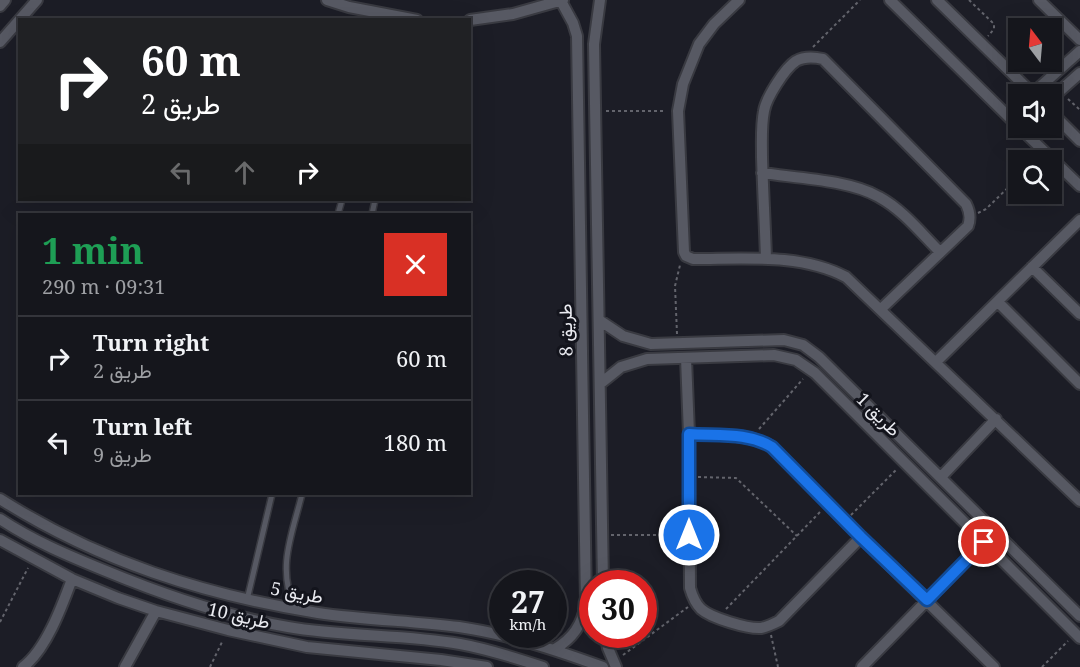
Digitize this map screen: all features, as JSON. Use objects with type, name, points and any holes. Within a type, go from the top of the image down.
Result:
[{"type":"street","points":[[0,6],[5,0]]},
{"type":"street","points":[[327,0],[385,17]]},
{"type":"street","points":[[471,20],[513,14],[562,0]]},
{"type":"street","name":"طريق 8","points":[[555,649],[567,642],[577,631],[586,604],[577,43],[573,23],[562,0]]},
{"type":"street","name":"طريق 8","points":[[600,0],[594,44],[597,112],[603,570]]},
{"type":"street","points":[[739,0],[714,24],[699,44],[683,84],[678,111],[686,256],[693,259],[766,259],[819,265],[846,277],[1080,501]]},
{"type":"street","points":[[890,0],[1008,116]]},
{"type":"street","points":[[937,0],[1023,84]]},
{"type":"street","points":[[1039,0],[1080,40]]},
{"type":"street","points":[[21,18],[36,1]]},
{"type":"street","points":[[0,42],[18,22]]},
{"type":"street","points":[[1044,84],[1080,51]]},
{"type":"street","points":[[766,259],[762,173],[764,108],[788,68],[804,58],[823,59],[966,204],[970,216],[968,226],[882,309]]},
{"type":"street","points":[[1062,89],[1080,73]]},
{"type":"street","points":[[1062,123],[1080,141]]},
{"type":"street","points":[[1030,138],[1080,186]]},
{"type":"street","points":[[762,173],[847,185],[871,193],[892,205],[940,252]]},
{"type":"street","points":[[936,362],[1080,220]]},
{"type":"street","points":[[1032,267],[1080,314]]},
{"type":"street","points":[[998,302],[1080,384]]},
{"type":"street","name":"طريق 1","points":[[599,320],[623,336],[651,344],[784,339],[803,345],[819,357],[1080,616]]},
{"type":"street","name":"طريق 1","points":[[600,383],[621,366],[647,359],[774,355],[796,360],[811,370],[1078,635]]},
{"type":"street","points":[[686,358],[690,588],[695,602],[706,612],[718,617],[749,627],[769,626],[778,621],[861,537]]},
{"type":"street","points":[[941,477],[996,419]]},
{"type":"street","points":[[689,434],[752,438],[772,447],[994,667]]},
{"type":"street","name":"طريق 5","points":[[0,499],[31,519],[81,545],[185,584],[247,600],[320,613],[474,629],[555,649],[611,666]]},
{"type":"street","name":"طريق 5","points":[[0,519],[68,556],[129,581],[224,613],[321,632],[440,641],[490,651],[543,667]]},
{"type":"street","name":"طريق 10","points":[[0,540],[72,579],[156,611],[228,630],[307,647],[487,667]]},
{"type":"street","points":[[866,666],[984,542]]},
{"type":"street","points":[[23,667],[30,662],[47,636],[72,579]]},
{"type":"street","points":[[125,667],[156,611]]},
{"type":"street","points":[[440,641],[444,626]]},
{"type":"street","points":[[608,648],[611,666]]},
{"type":"lane","points":[[247,600],[272,495]]},
{"type":"lane","points":[[295,609],[288,592],[285,575],[286,557],[302,495]]},
{"type":"path","points":[[804,58],[860,0]]},
{"type":"path","points":[[969,0],[994,24],[994,29],[981,44]]},
{"type":"path","points":[[1062,98],[1080,110]]},
{"type":"path","points":[[597,112],[678,111]]},
{"type":"path","points":[[970,216],[986,209],[1008,188]]},
{"type":"path","points":[[678,343],[676,276],[686,256]]},
{"type":"path","points":[[752,438],[811,370]]},
{"type":"path","points":[[845,521],[904,462]]},
{"type":"path","points":[[689,477],[736,478],[797,536]]},
{"type":"path","points":[[718,617],[828,503]]},
{"type":"path","points":[[602,535],[689,535]]},
{"type":"path","points":[[0,622],[1,616],[33,559]]},
{"type":"path","points":[[611,666],[695,602]]},
{"type":"path","points":[[769,626],[778,667]]},
{"type":"path","points":[[210,667],[228,630]]},
{"type":"path","points":[[1042,667],[1078,635]]},
{"type":"route","points":[[689,535],[689,434],[748,437],[772,447],[927,600],[984,542]]}]
